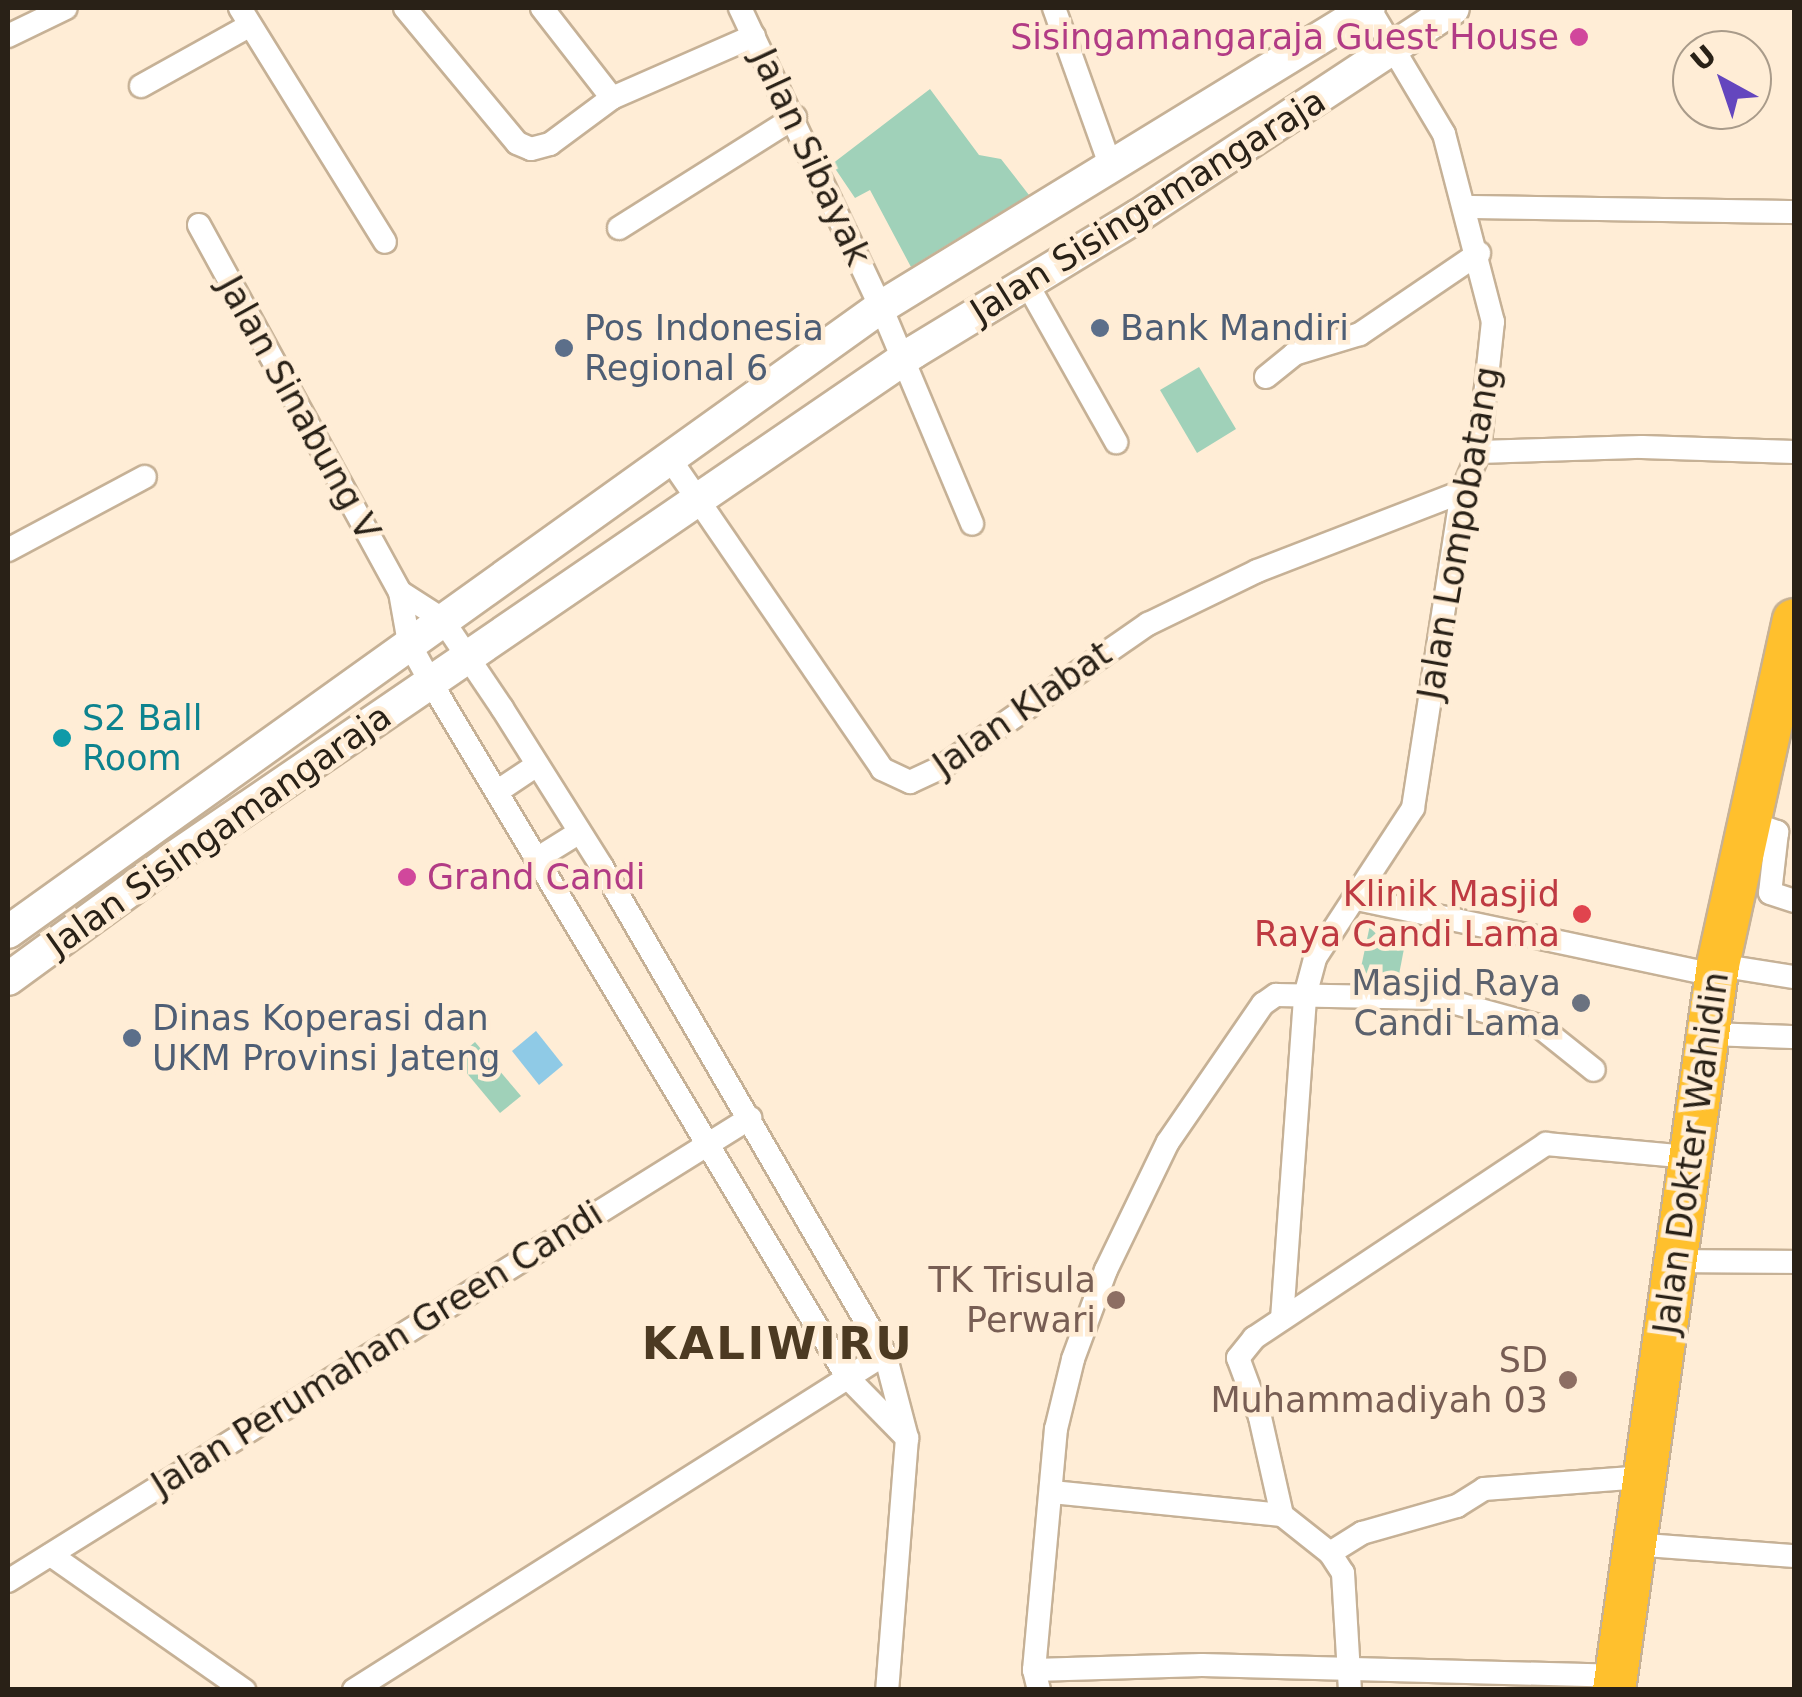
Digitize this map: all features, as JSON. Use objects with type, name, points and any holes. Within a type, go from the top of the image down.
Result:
[{"type":"highway","name":"Jalan Dokter Wahidin","points":[[1615,1683],[1718,971],[1794,620]]},
{"type":"main road","name":"Jalan Sisingamangaraja","points":[[8,932],[881,307],[1369,8]]},
{"type":"main road","name":"Jalan Sisingamangaraja","points":[[8,979],[430,681],[899,362],[1396,49],[1453,8]]},
{"type":"street","points":[[8,30],[66,8]]},
{"type":"street","points":[[542,8],[612,98]]},
{"type":"street","name":"Jalan Sibayak","points":[[740,8],[795,117],[881,307]]},
{"type":"street","points":[[1054,8],[1111,167]]},
{"type":"street","name":"Jalan Sisingamangaraja","points":[[1369,8],[1396,49]]},
{"type":"street","points":[[418,12],[518,143],[531,150],[550,144],[612,98],[754,36]]},
{"type":"street","points":[[141,86],[245,16],[302,115],[386,242]]},
{"type":"street","name":"Jalan Lompobatang","points":[[1282,1319],[1304,996],[1315,958],[1413,808],[1462,492],[1478,452],[1493,322],[1468,207],[1444,134],[1396,49]]},
{"type":"street","points":[[619,228],[795,117]]},
{"type":"street","points":[[1468,207],[1794,212]]},
{"type":"street","name":"Jalan Sinabung V","points":[[199,226],[400,592]]},
{"type":"street","points":[[1266,377],[1294,354],[1370,327],[1479,253]]},
{"type":"street","points":[[1026,282],[1116,442]]},
{"type":"street","points":[[881,307],[899,362],[972,524]]},
{"type":"street","points":[[1478,452],[1642,447],[1794,452]]},
{"type":"street","points":[[668,456],[699,498]]},
{"type":"street","points":[[8,550],[144,477]]},
{"type":"street","name":"Jalan Klabat","points":[[699,498],[882,769],[910,782],[942,767],[1148,624],[1257,571],[1462,492]]},
{"type":"street","points":[[400,592],[442,619],[468,655],[580,832],[885,1354],[907,1438],[887,1689]]},
{"type":"street","points":[[400,592],[409,642],[430,681],[704,1145],[847,1377],[907,1438]]},
{"type":"street","points":[[498,791],[538,765]]},
{"type":"street","points":[[1751,824],[1776,832],[1770,893],[1794,901]]},
{"type":"street","points":[[538,858],[580,832]]},
{"type":"street","points":[[1357,898],[1718,971],[1794,977]]},
{"type":"street","points":[[1594,1070],[1539,1026],[1470,1007],[1405,994],[1276,995],[1264,1004],[1168,1142],[1106,1270],[1073,1359],[1056,1430],[1036,1680],[1350,1678],[1615,1683]]},
{"type":"street","points":[[1708,1034],[1794,1038]]},
{"type":"street","name":"Jalan Perumahan Green Candi","points":[[8,1581],[750,1118]]},
{"type":"street","points":[[1282,1515],[1260,1417],[1238,1358],[1282,1319],[1546,1144],[1690,1157]]},
{"type":"street","points":[[1677,1261],[1794,1262]]},
{"type":"street","points":[[354,1690],[885,1354]]},
{"type":"street","points":[[1330,1553],[1362,1533],[1457,1506],[1484,1489],[1642,1478]]},
{"type":"street","points":[[1052,1492],[1282,1515],[1330,1553],[1345,1581],[1350,1678]]},
{"type":"street","points":[[1633,1544],[1794,1556]]},
{"type":"street","points":[[51,1555],[244,1690]]},
{"type":"green space","points":[[930,89],[979,155],[1001,159],[1029,195],[911,267],[870,190],[855,198],[832,164]]},
{"type":"green space","points":[[1199,367],[1236,429],[1197,453],[1160,390]]},
{"type":"green space","points":[[1370,925],[1407,933],[1397,985],[1359,977]]},
{"type":"green space","points":[[475,1042],[521,1096],[500,1113],[455,1059]]},
{"type":"water","points":[[536,1031],[563,1065],[539,1085],[512,1051]]},
{"type":"place","name":"Sisingamangaraja Guest House","points":[[1579,37]]},
{"type":"place","name":"Bank Mandiri","points":[[1100,328]]},
{"type":"place","name":"Pos Indonesia Regional 6","points":[[564,348]]},
{"type":"place","name":"S2 Ball Room","points":[[62,738]]},
{"type":"place","name":"Grand Candi","points":[[407,877]]},
{"type":"place","name":"Klinik Masjid Raya Candi Lama","points":[[1582,914]]},
{"type":"place","name":"Masjid Raya Candi Lama","points":[[1581,1003]]},
{"type":"place","name":"Dinas Koperasi dan UKM Provinsi Jateng","points":[[132,1038]]},
{"type":"place","name":"TK Trisula Perwari","points":[[1116,1300]]},
{"type":"place","name":"SD Muhammadiyah 03","points":[[1568,1380]]},
{"type":"district","name":"KALIWIRU","points":[[778,1344]]}]
